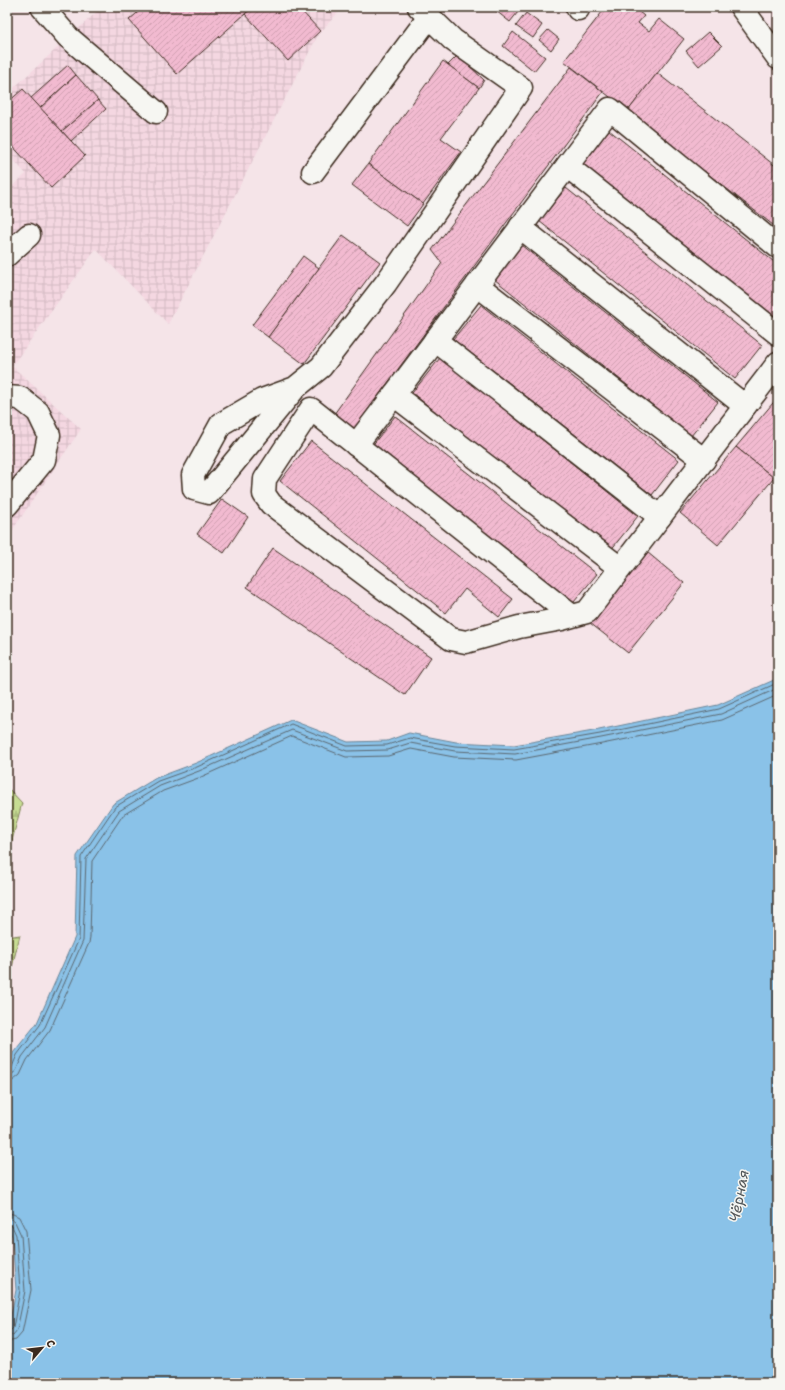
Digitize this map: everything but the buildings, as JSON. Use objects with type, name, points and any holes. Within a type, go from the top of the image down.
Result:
[{"type":"lane","points":[[42,7],[68,37],[156,112]]},
{"type":"lane","points":[[742,7],[778,58]]},
{"type":"lane","points":[[295,388],[262,400],[221,424],[193,475],[194,489],[209,493],[295,388],[321,367],[386,283],[521,88],[453,40],[424,12],[313,172]]},
{"type":"lane","points":[[356,445],[610,109],[778,247]]},
{"type":"lane","points":[[567,166],[778,334]]},
{"type":"lane","points":[[520,227],[745,406]]},
{"type":"lane","points":[[7,256],[29,235]]},
{"type":"lane","points":[[477,285],[704,460]]},
{"type":"lane","points":[[435,340],[660,517]]},
{"type":"lane","points":[[572,616],[311,409],[265,479],[264,494],[271,504],[451,639],[466,642],[519,627],[562,619],[587,612],[778,363]]},
{"type":"lane","points":[[394,395],[620,568]]},
{"type":"lane","points":[[7,397],[20,398],[38,412],[49,435],[44,460],[7,506]]},
{"type":"shaded area","points":[[102,7],[343,7],[318,35],[168,324],[96,249],[12,366],[81,429],[7,538],[7,191],[26,174],[7,152],[7,94]]},
{"type":"green space","points":[[7,787],[22,803],[10,848],[7,849]]},
{"type":"green space","points":[[20,935],[7,987],[7,937]]},
{"type":"water","name":"Чёрная","points":[[778,675],[778,1383],[7,1383],[7,1336],[16,1290],[12,1236],[7,1224],[7,1070],[13,1053],[37,1023],[75,937],[77,856],[113,804],[156,778],[196,763],[291,720],[348,742],[387,741],[409,733],[456,742],[514,745],[599,730],[718,705],[774,680]]}]
